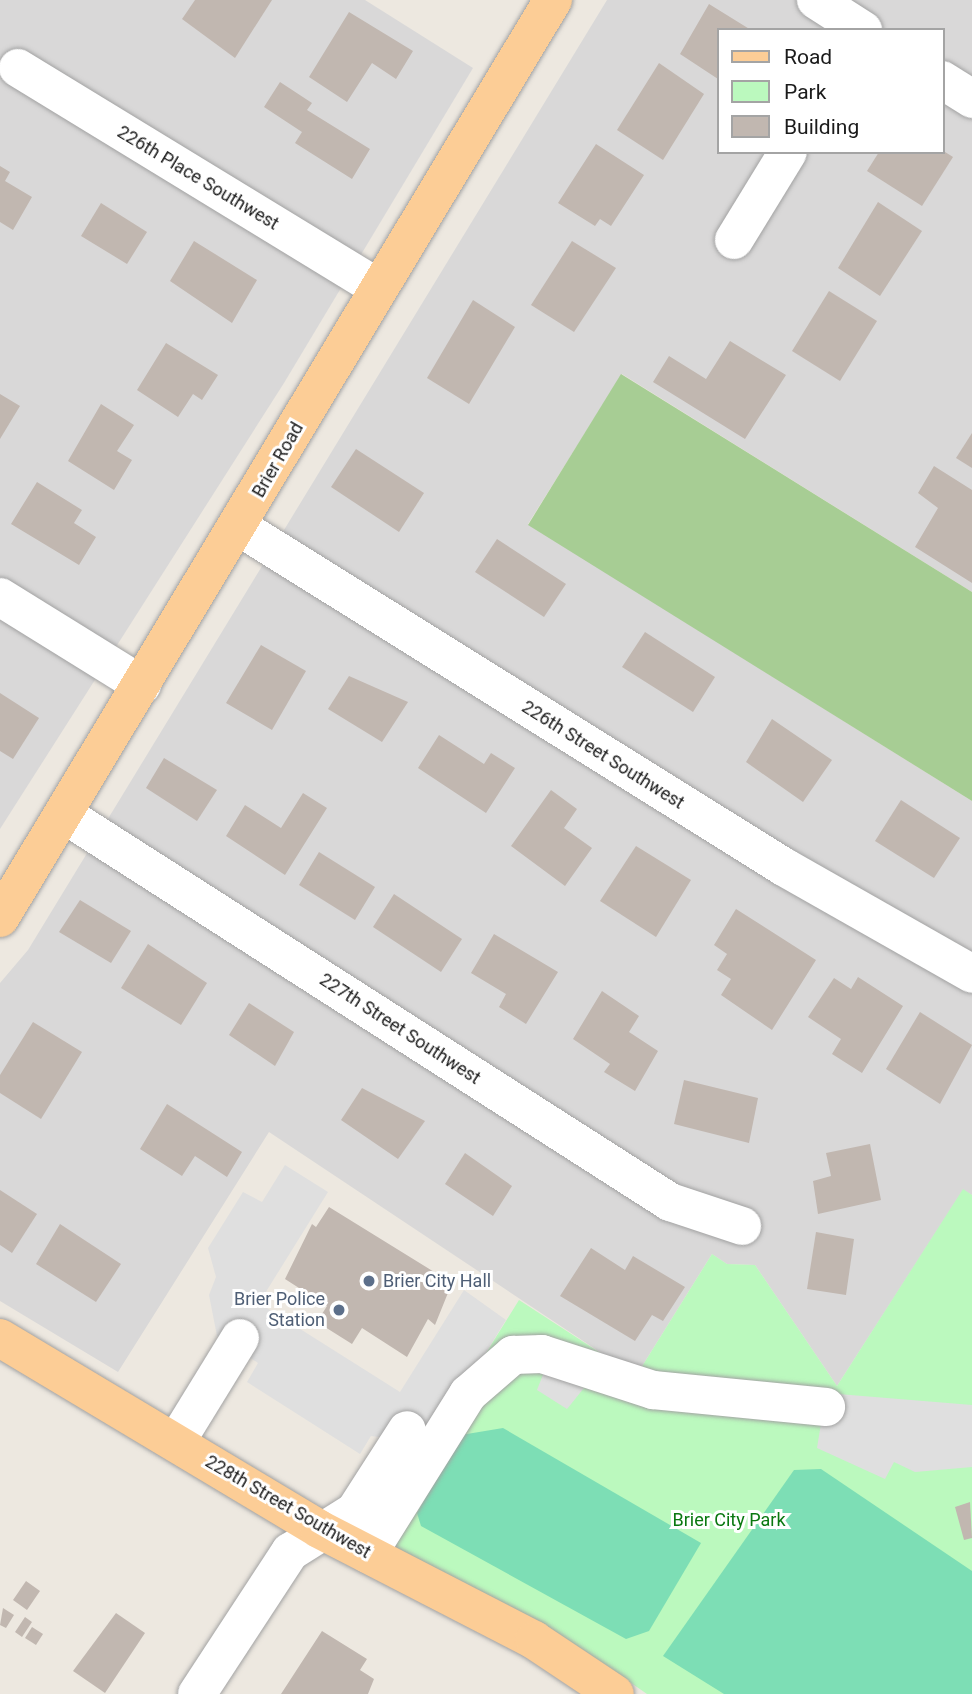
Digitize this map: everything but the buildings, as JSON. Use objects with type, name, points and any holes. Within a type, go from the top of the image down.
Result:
[{"type":"main road","name":"Brier Road","points":[[0,918],[65,816],[239,527],[378,288],[553,0]]},
{"type":"main road","name":"228th Street Southwest","points":[[0,1338],[319,1529],[534,1640],[615,1694]]},
{"type":"street","points":[[816,0],[860,28]]},
{"type":"street","name":"226th Place Southwest","points":[[18,68],[378,288]]},
{"type":"street","points":[[944,81],[972,99]]},
{"type":"street","points":[[734,240],[787,154]]},
{"type":"street","name":"226th Street Southwest","points":[[239,527],[783,867],[972,975]]},
{"type":"street","points":[[0,597],[142,685]]},
{"type":"street","name":"227th Street Southwest","points":[[65,816],[670,1202],[742,1226]]},
{"type":"street","points":[[176,1442],[240,1338]]},
{"type":"street","points":[[368,1554],[468,1394],[513,1355],[542,1354],[653,1390],[826,1407]]},
{"type":"street","points":[[197,1694],[290,1552],[319,1529],[355,1511],[407,1430]]},
{"type":"shaded area","points":[[0,0],[365,0],[473,68],[284,383],[0,829]]},
{"type":"shaded area","points":[[607,0],[972,0],[972,592],[622,374],[528,524],[972,801],[972,1195],[963,1190],[837,1386],[755,1265],[727,1264],[712,1254],[636,1376],[269,1132],[118,1372],[0,1301],[0,983],[28,950]]},
{"type":"shaded area","points":[[285,1165],[328,1192],[259,1303],[400,1392],[464,1290],[506,1320],[446,1417],[411,1441],[371,1436],[360,1454],[247,1382],[258,1363],[217,1336],[209,1295],[216,1277],[208,1248],[243,1192],[262,1202]]},
{"type":"shaded area","points":[[544,1372],[584,1388],[567,1409],[537,1390]]},
{"type":"shaded area","points":[[826,1393],[972,1405],[972,1467],[915,1472],[894,1462],[885,1479],[817,1448]]},
{"type":"green space","points":[[621,374],[972,592],[972,801],[528,525]]},
{"type":"green space","name":"Brier City Park","points":[[963,1189],[972,1195],[972,1694],[647,1694],[585,1651],[395,1549],[371,1513],[446,1417],[519,1300],[636,1376],[712,1254],[727,1264],[755,1265],[837,1386]]},
{"type":"green space","points":[[503,1428],[701,1543],[649,1631],[626,1639],[421,1526],[417,1513],[461,1435]]},
{"type":"green space","points":[[821,1469],[972,1571],[972,1694],[724,1694],[663,1656],[794,1470]]},
{"type":"place","name":"Brier City Hall","points":[[369,1281]]},
{"type":"place","name":"Brier Police Station","points":[[339,1310]]}]
